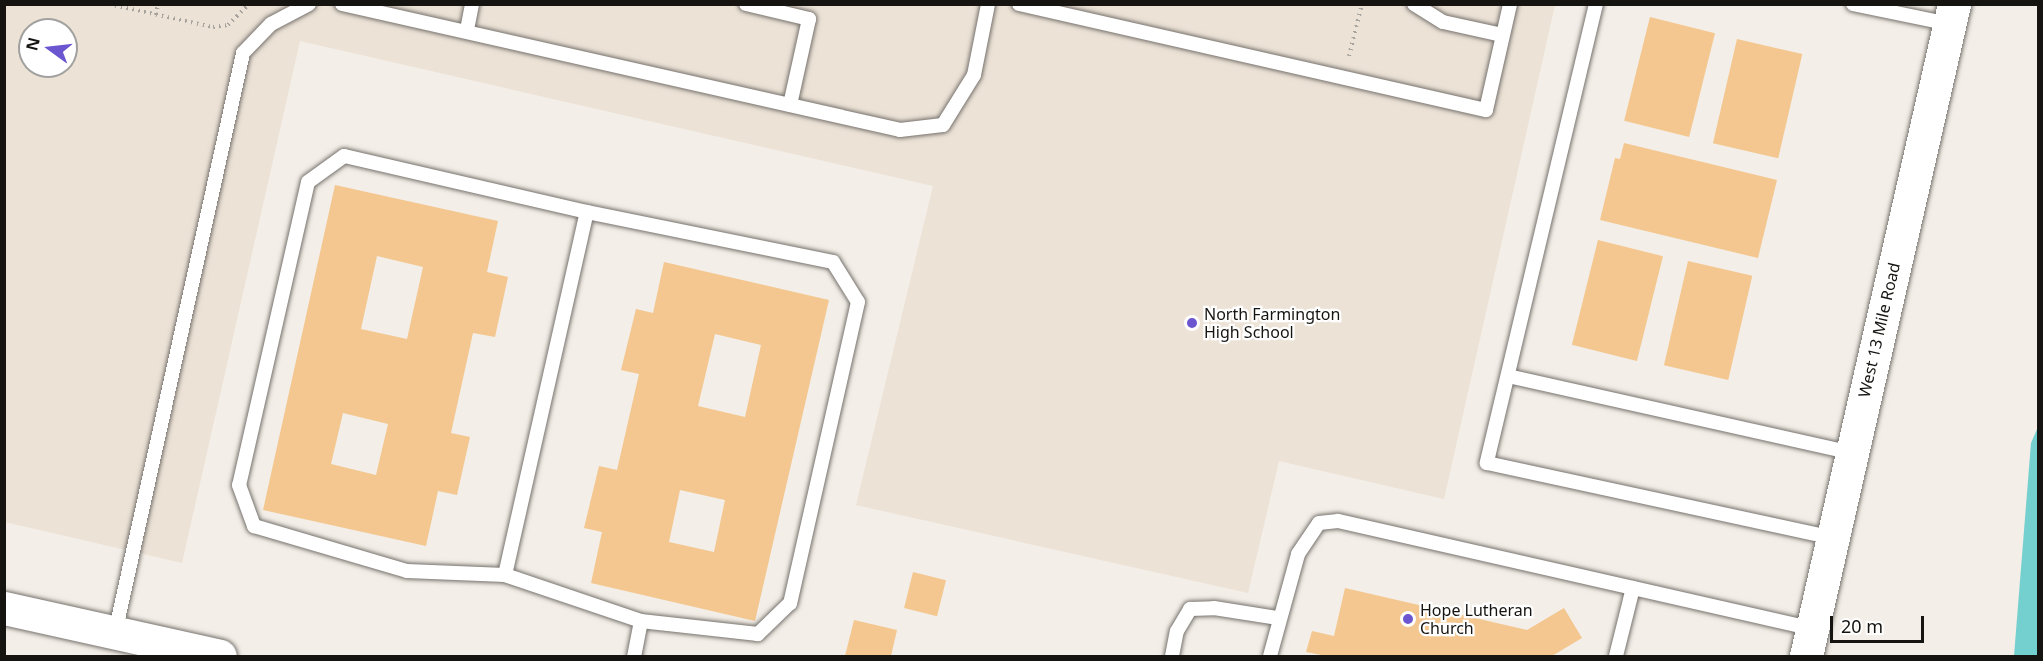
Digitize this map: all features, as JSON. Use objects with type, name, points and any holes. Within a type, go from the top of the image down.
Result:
[{"type":"street","name":"West 13 Mile Road","points":[[1809,643],[1952,14]]},
{"type":"street","points":[[4,608],[220,657]]},
{"type":"lane","points":[[115,633],[243,53],[271,24],[309,4]]},
{"type":"lane","points":[[342,4],[466,30],[900,130],[943,125],[974,75],[988,4]]},
{"type":"lane","points":[[466,30],[472,4]]},
{"type":"lane","points":[[746,4],[809,19],[790,105]]},
{"type":"lane","points":[[1019,4],[1486,110],[1510,4]]},
{"type":"lane","points":[[1414,4],[1443,22],[1502,35]]},
{"type":"lane","points":[[1596,4],[1487,464],[1833,538]]},
{"type":"lane","points":[[1852,4],[1952,14]]},
{"type":"lane","points":[[344,156],[587,212],[833,261],[858,302],[790,603],[758,634],[641,621],[505,575],[407,571],[254,526],[239,485],[308,182],[344,156]]},
{"type":"lane","points":[[505,575],[587,212]]},
{"type":"lane","points":[[1508,376],[1852,453]]},
{"type":"lane","points":[[1270,657],[1291,569],[1305,541],[1319,523],[1338,521],[1633,588],[1809,643]]},
{"type":"lane","points":[[1616,657],[1633,588]]},
{"type":"lane","points":[[1172,657],[1177,631],[1190,609],[1214,608],[1278,618]]},
{"type":"lane","points":[[634,657],[641,621]]},
{"type":"path","points":[[109,4],[221,26],[228,25],[249,4]]},
{"type":"path","points":[[156,15],[158,4]]},
{"type":"path","points":[[1344,78],[1362,4]]},
{"type":"shaded area","name":"North Farmington High School","points":[[5,5],[1555,5],[1444,499],[1279,461],[1248,593],[856,505],[933,186],[300,41],[182,563],[5,522]]},
{"type":"water","points":[[2038,427],[2038,656],[2014,656],[2031,443]]},
{"type":"building","points":[[1650,17],[1715,33],[1689,137],[1624,121]]},
{"type":"building","points":[[1737,39],[1802,54],[1778,158],[1713,143]]},
{"type":"building","points":[[1624,143],[1777,180],[1758,258],[1600,220],[1615,158],[1620,159]]},
{"type":"building","points":[[335,185],[498,221],[487,272],[508,277],[495,337],[473,333],[451,433],[470,437],[457,495],[438,491],[426,546],[263,510]],"holes":[[[377,256],[423,267],[407,339],[361,329]],[[343,413],[388,424],[376,475],[331,464]]]},
{"type":"building","points":[[1598,240],[1663,256],[1637,361],[1572,345]]},
{"type":"building","points":[[1688,261],[1752,276],[1728,380],[1664,365]]},
{"type":"building","points":[[664,262],[829,300],[755,621],[591,583],[602,532],[584,528],[599,466],[617,470],[639,374],[621,370],[636,309],[653,313]],"holes":[[[715,334],[761,345],[745,417],[698,406]],[[680,490],[725,500],[714,552],[669,542]]]},
{"type":"building","points":[[913,572],[946,580],[937,616],[904,608]]},
{"type":"building","name":"Hope Lutheran Church","points":[[1345,588],[1527,630],[1564,608],[1582,638],[1552,656],[1327,656],[1306,652],[1312,631],[1334,636]]},
{"type":"building","points":[[854,620],[897,630],[891,656],[845,656]]},
{"type":"place","name":"North Farmington High School","points":[[1192,323]]},
{"type":"place","name":"Hope Lutheran Church","points":[[1408,619]]}]
